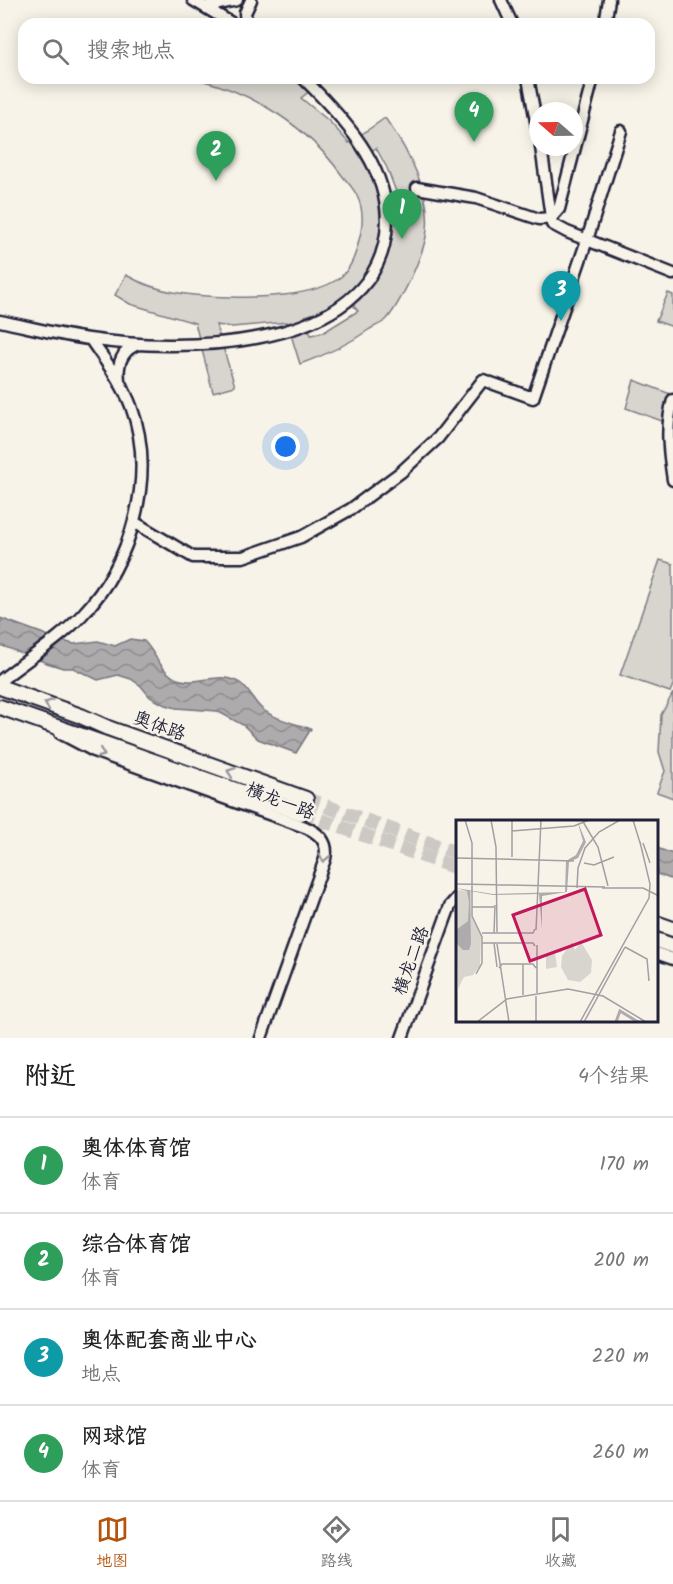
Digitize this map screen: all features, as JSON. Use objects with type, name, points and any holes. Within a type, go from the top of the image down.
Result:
[{"type":"main road","name":"奥体路","points":[[0,687],[306,799]]},
{"type":"main road","name":"奥体路","points":[[0,707],[301,813]]},
{"type":"main road","points":[[658,923],[673,929]]},
{"type":"main road","points":[[658,940],[673,946]]},
{"type":"street","points":[[193,0],[223,18]]},
{"type":"street","points":[[206,7],[237,0]]},
{"type":"street","points":[[245,18],[245,13],[251,0]]},
{"type":"street","points":[[501,0],[509,18]]},
{"type":"street","points":[[606,18],[609,0]]},
{"type":"street","points":[[0,321],[91,340],[172,345],[224,342],[285,331],[324,316],[352,299],[370,279],[382,253],[388,224],[385,196],[375,170],[361,144],[309,84]]},
{"type":"street","points":[[529,84],[532,102]]},
{"type":"street","points":[[417,188],[476,198],[539,219],[551,218],[559,209],[591,84]]},
{"type":"street","points":[[134,522],[193,557],[243,557],[301,537],[351,509],[401,472],[438,438],[483,380],[532,398],[587,240],[621,131]]},
{"type":"street","points":[[542,156],[552,224],[673,274]]},
{"type":"street","points":[[0,681],[64,631],[90,606],[112,576],[134,522],[140,483],[140,452],[132,408],[120,383],[91,340]]},
{"type":"street","points":[[120,383],[118,373],[120,360],[128,350],[140,344]]},
{"type":"street","points":[[673,400],[668,432],[673,480]]},
{"type":"street","name":"横龙一路","points":[[30,718],[96,752],[305,827],[315,832],[324,843],[325,859],[261,1038]]},
{"type":"street","name":"横龙二路","points":[[402,1038],[450,906],[456,899]]},
{"type":"street","points":[[658,953],[673,959]]},
{"type":"shaded area","points":[[215,84],[318,84],[301,98],[329,121],[349,143],[385,118],[402,144],[417,174],[423,190],[427,221],[425,242],[417,264],[399,301],[386,320],[336,349],[300,364],[287,322],[232,327],[216,325],[235,386],[213,392],[195,323],[130,304],[115,295],[126,275],[164,290],[204,296],[271,296],[315,289],[338,279],[349,267],[358,245],[362,218],[356,193],[313,142],[279,115],[242,94]],"holes":[[[376,148],[387,168],[398,197],[380,201],[372,175],[361,158]],[[347,298],[358,311],[324,332],[311,335],[305,316],[323,311]]]},
{"type":"shaded area","points":[[668,293],[673,295],[673,327],[656,321]]},
{"type":"shaded area","points":[[634,380],[673,395],[673,425],[626,408]]},
{"type":"shaded area","points":[[660,560],[673,564],[673,685],[670,692],[620,675]]},
{"type":"shaded area","points":[[673,693],[673,798],[657,792],[665,771],[659,752],[661,715]]},
{"type":"water","points":[[0,618],[74,644],[98,641],[115,646],[130,639],[144,641],[164,669],[173,677],[189,681],[232,679],[243,686],[265,712],[311,729],[296,753],[258,739],[243,725],[217,711],[176,708],[163,704],[150,697],[131,679],[118,675],[98,680],[73,668],[63,668],[47,663],[0,645]]},
{"type":"water","points":[[658,848],[673,854],[673,880],[658,874]]},
{"type":"tunnel","points":[[306,799],[456,853]]},
{"type":"tunnel","points":[[301,813],[456,868]]},
{"type":"place","name":"网球馆","points":[[474,142]]},
{"type":"place","name":"综合体育馆","points":[[216,181]]},
{"type":"place","name":"奥体体育馆","points":[[402,239]]},
{"type":"place","name":"奥体配套商业中心","points":[[561,321]]}]
